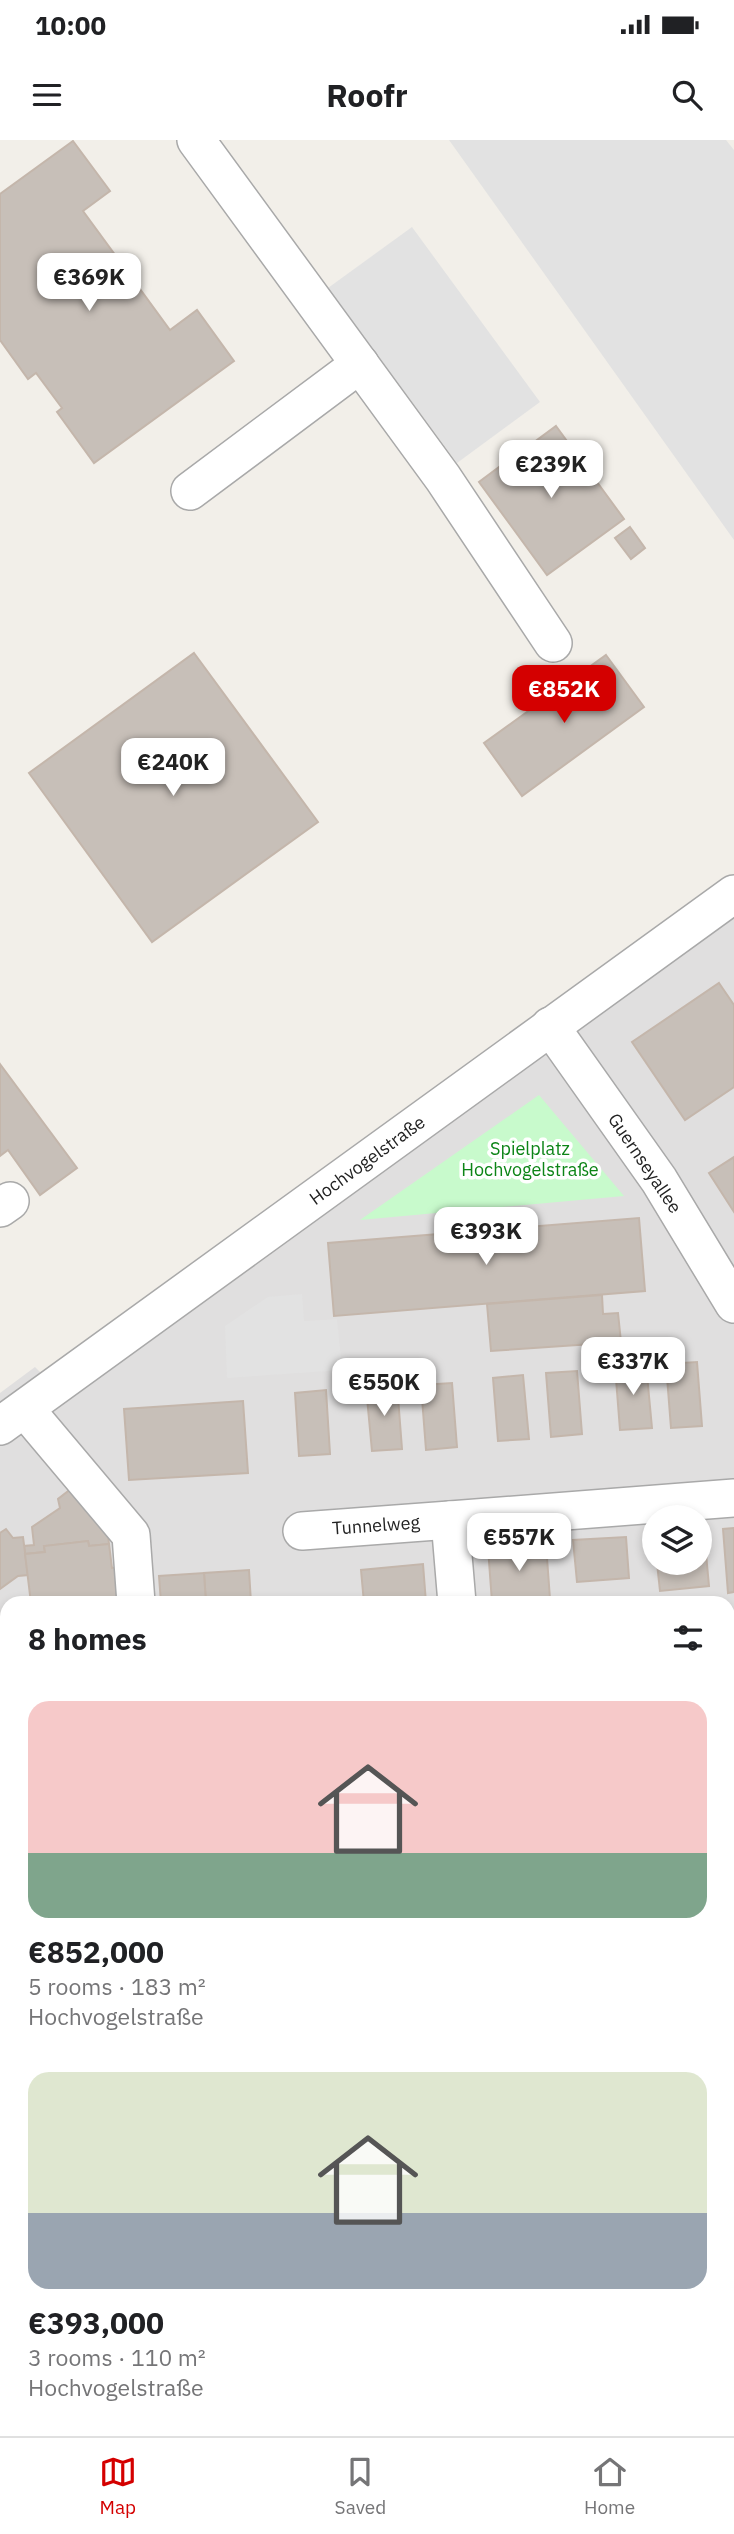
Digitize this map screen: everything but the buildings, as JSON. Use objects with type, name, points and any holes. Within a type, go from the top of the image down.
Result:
[{"type":"street","points":[[196,140],[443,478],[553,643]]},
{"type":"street","points":[[190,491],[360,364]]},
{"type":"street","name":"Hochvogelstraße","points":[[12,1418],[734,894]]},
{"type":"street","name":"Guernseyallee","points":[[550,1026],[659,1180],[734,1304]]},
{"type":"street","points":[[12,1418],[131,1535],[135,1596]]},
{"type":"street","name":"Tunnelweg","points":[[302,1531],[734,1498]]},
{"type":"street","points":[[450,1520],[456,1596]]},
{"type":"shaded area","points":[[449,140],[726,140],[734,150],[734,540]]},
{"type":"shaded area","points":[[412,227],[540,402],[457,463],[328,288]]},
{"type":"shaded area","points":[[734,894],[734,1596],[0,1596],[0,1393],[35,1367],[55,1387]]},
{"type":"shaded area","points":[[302,1294],[304,1321],[337,1319],[342,1370],[227,1378],[225,1326],[268,1297]]},
{"type":"green space","name":"Spielplatz Hochvogelstraße","points":[[539,1095],[624,1196],[360,1220]]}]
